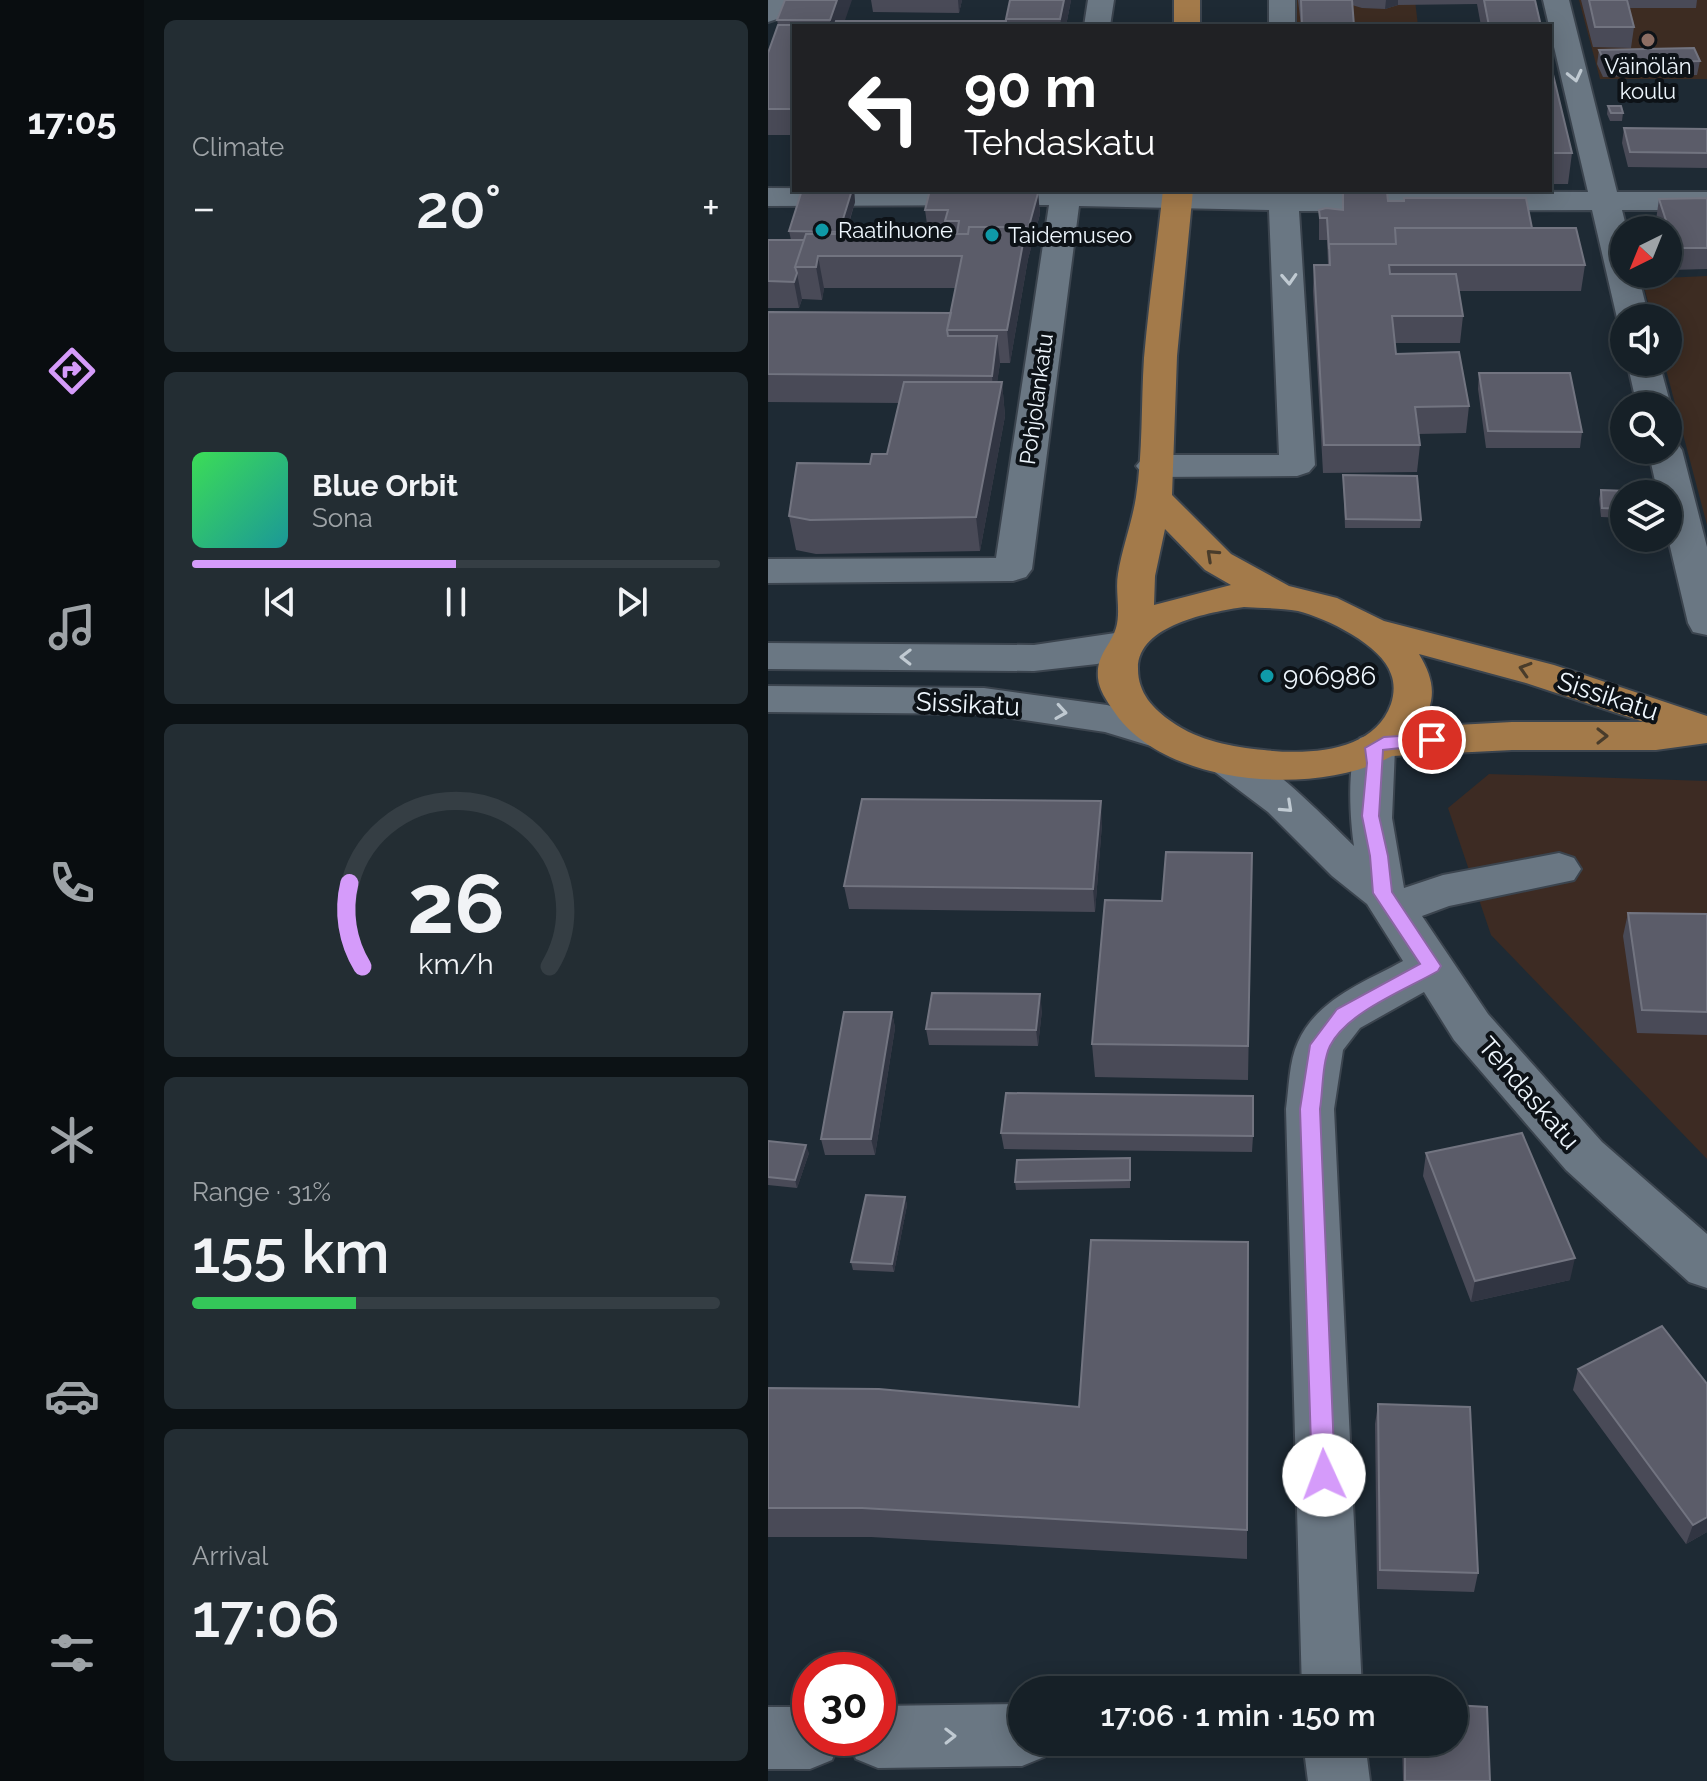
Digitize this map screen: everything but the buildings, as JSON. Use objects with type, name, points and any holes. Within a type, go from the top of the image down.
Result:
[{"type":"main road","points":[[1187,0],[1187,24]]},
{"type":"main road","points":[[1128,639],[1177,610],[1210,599],[1278,596],[1307,601],[1344,614],[1396,650],[1408,666],[1414,682],[1414,696],[1409,713],[1379,745],[1351,757],[1324,763],[1267,765],[1226,759],[1164,736],[1145,721],[1120,688],[1115,666],[1128,639],[1154,481],[1177,195]]},
{"type":"main road","points":[[1154,481],[1218,562],[1278,596]]},
{"type":"main road","name":"Sissikatu","points":[[1371,630],[1474,654],[1641,706],[1706,730]]},
{"type":"main road","name":"Sissikatu","points":[[1379,745],[1512,736],[1656,736],[1706,730]]},
{"type":"street","points":[[768,14],[772,0]]},
{"type":"street","points":[[1097,24],[1101,0]]},
{"type":"street","points":[[1282,0],[1282,24]]},
{"type":"street","points":[[1556,0],[1630,304]]},
{"type":"street","points":[[768,197],[1057,194],[1707,201]]},
{"type":"street","name":"Pohjolankatu","points":[[768,571],[1013,569],[1057,194]]},
{"type":"street","points":[[1154,481],[1297,465],[1284,196]]},
{"type":"street","points":[[1668,464],[1707,623]]},
{"type":"street","name":"Sissikatu","points":[[768,656],[1034,658],[1128,639]]},
{"type":"street","name":"Sissikatu","points":[[768,699],[984,701],[1107,719],[1164,736]]},
{"type":"street","name":"Tehdaskatu","points":[[1379,745],[1371,816],[1388,901]]},
{"type":"street","name":"Tehdaskatu","points":[[1226,759],[1283,802],[1388,901],[1471,1027],[1584,1156],[1707,1266]]},
{"type":"street","points":[[1388,901],[1559,869]]},
{"type":"street","points":[[1331,1676],[1310,1109],[1320,1045],[1344,1015],[1432,966]]},
{"type":"street","points":[[896,1737],[1008,1735]]},
{"type":"street","points":[[768,1738],[792,1738]]},
{"type":"street","points":[[1336,1756],[1339,1781]]},
{"type":"shaded area","points":[[1295,0],[1415,0],[1418,24],[1296,24]]},
{"type":"shaded area","name":"Väinölän koulu","points":[[1579,0],[1707,0],[1707,79],[1600,79]]},
{"type":"shaded area","points":[[1707,276],[1707,525],[1682,430],[1682,392],[1672,392],[1668,376],[1682,376],[1682,304],[1648,304],[1644,288],[1682,288],[1682,277]]},
{"type":"shaded area","points":[[1489,774],[1707,781],[1707,1159],[1491,935],[1448,808]]},
{"type":"place","name":"Väinölän koulu","points":[[1648,40]]},
{"type":"place","name":"Raatihuone","points":[[822,230]]},
{"type":"place","name":"Taidemuseo","points":[[992,235]]},
{"type":"place","name":"906986","points":[[1267,676]]},
{"type":"route","points":[[1324,1475],[1310,1109],[1313,1088],[1320,1045],[1344,1015],[1432,966],[1383,893],[1371,816],[1376,763],[1374,748],[1384,743],[1432,740]]}]
